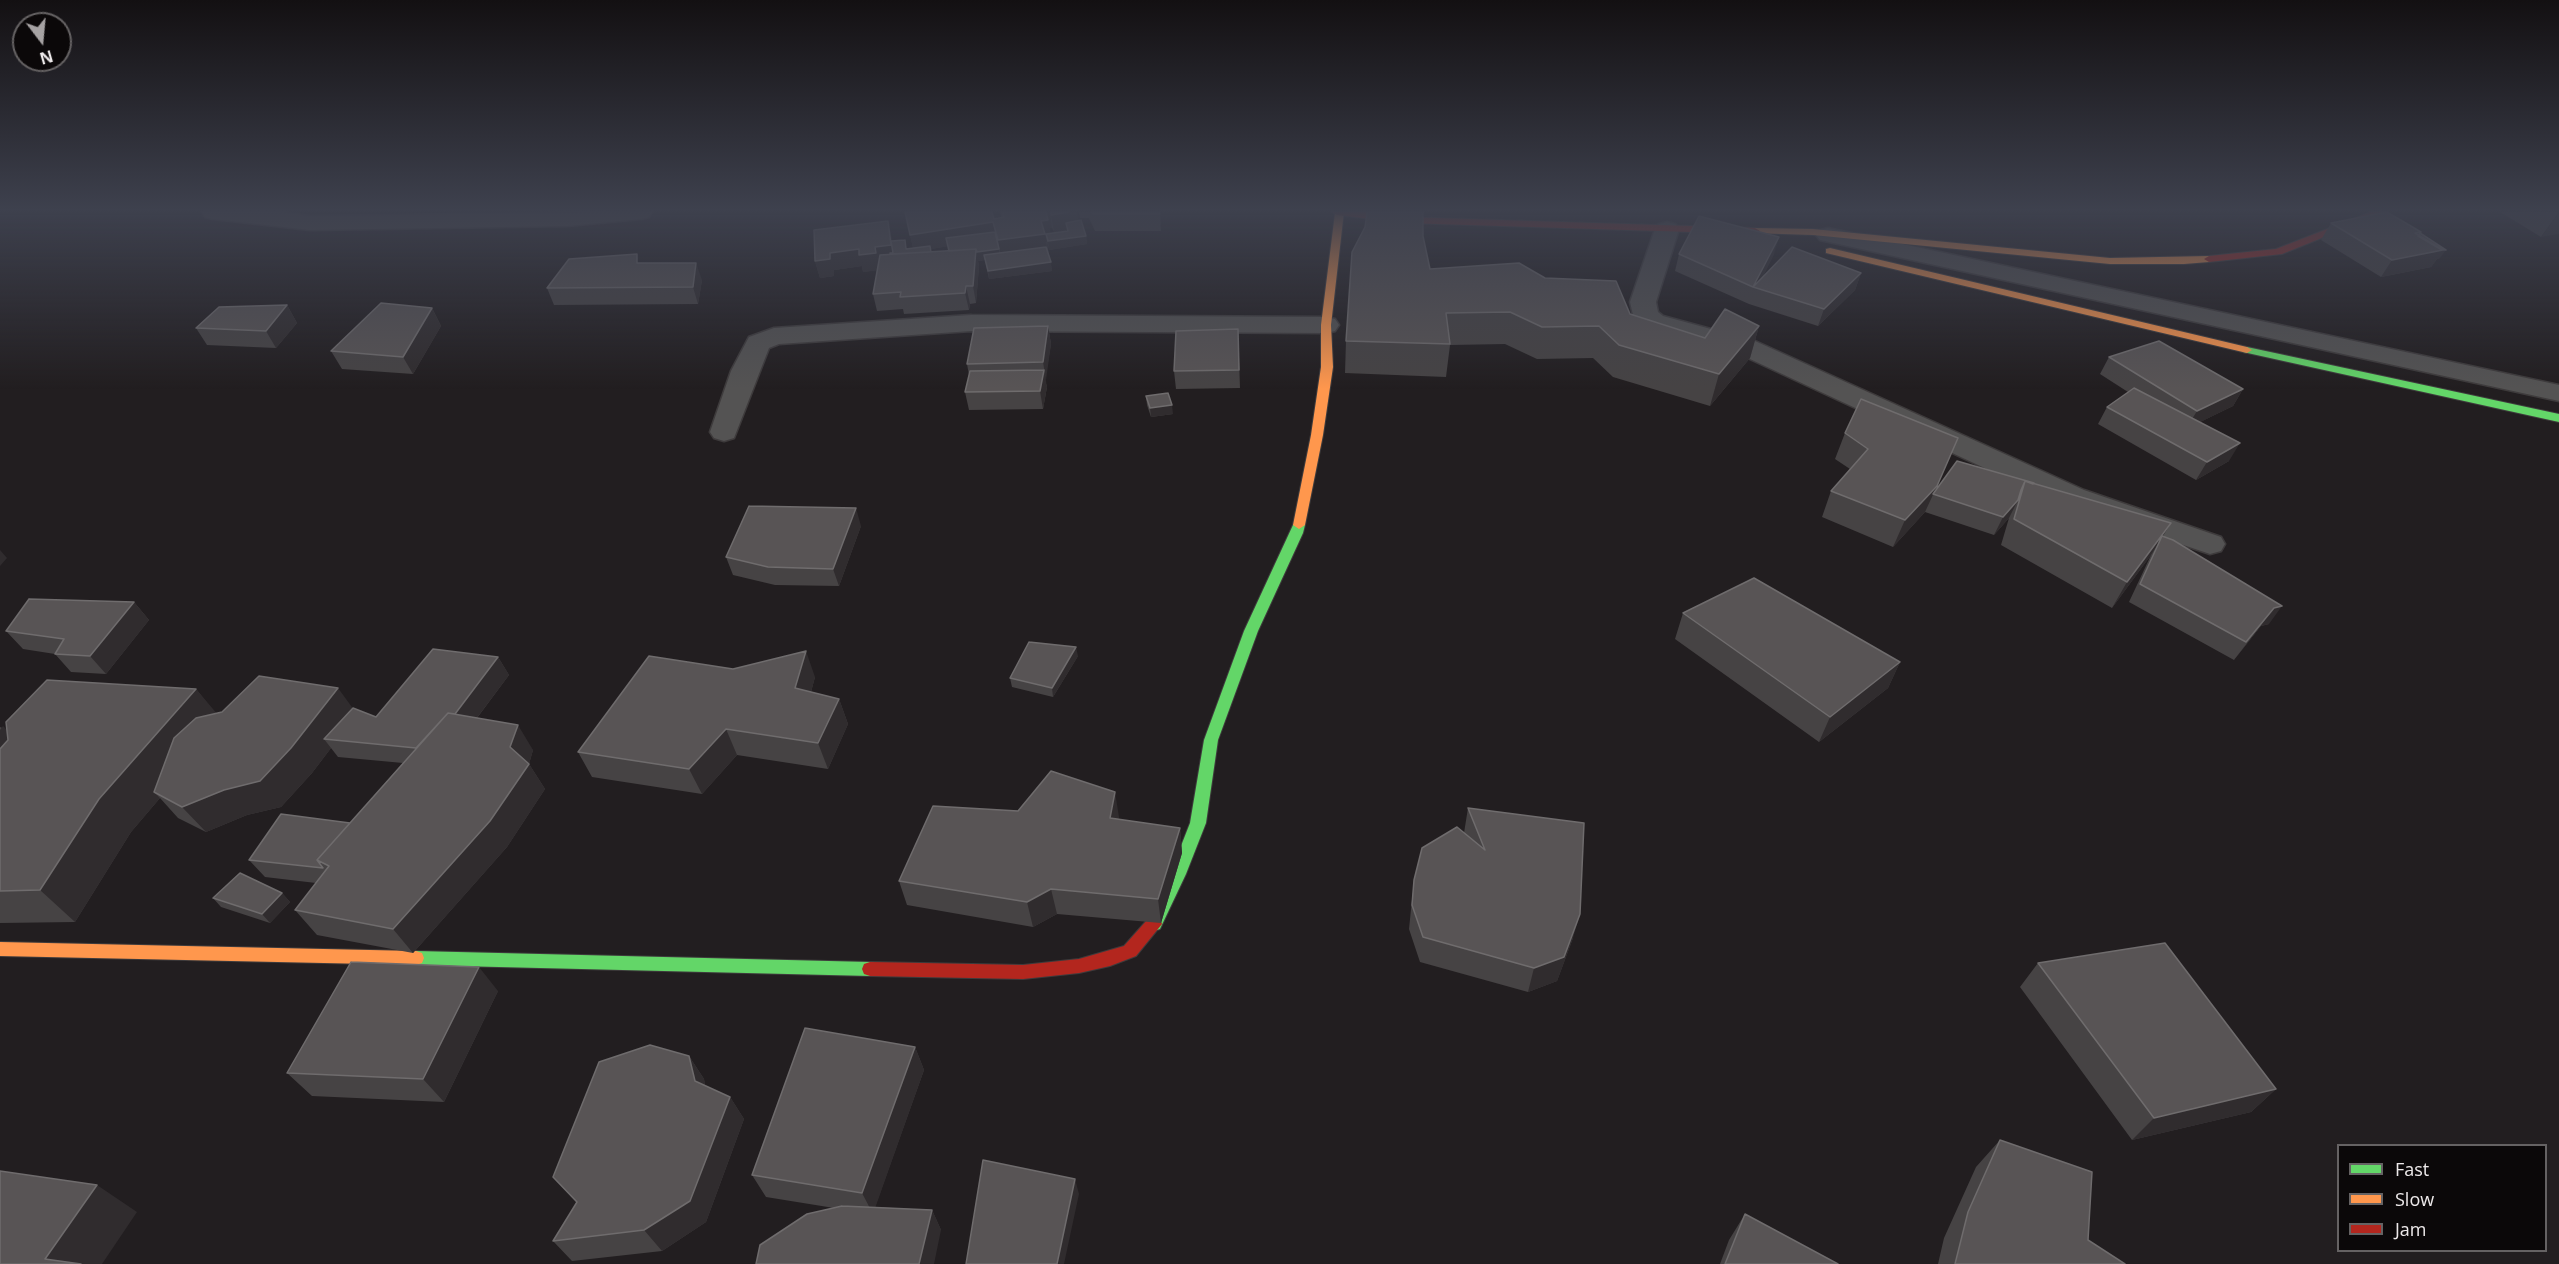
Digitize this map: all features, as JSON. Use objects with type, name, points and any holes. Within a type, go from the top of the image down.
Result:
[{"type":"street","points":[[0,949],[1023,972],[1079,966],[1110,959],[1130,951],[1156,922],[1178,874],[1198,824],[1211,740],[1251,631],[1298,533],[1317,435],[1327,367],[1326,325],[1332,271]]},
{"type":"street","points":[[1653,271],[1643,302],[1646,315],[1654,321],[1746,347],[2073,497],[2210,544]]},
{"type":"street","points":[[1915,271],[2166,332],[2559,418]]},
{"type":"street","points":[[1994,271],[2559,393]]},
{"type":"street","points":[[724,432],[745,371],[758,344],[774,336],[971,323],[1326,325]]},
{"type":"building","points":[[560,271],[695,271],[693,287],[547,288]]},
{"type":"building","points":[[877,271],[974,271],[973,286],[966,286],[965,293],[900,297],[901,292],[873,294]]},
{"type":"building","points":[[1351,271],[1533,271],[1545,278],[1616,281],[1630,314],[1705,338],[1725,309],[1759,326],[1719,374],[1619,345],[1599,326],[1542,327],[1510,312],[1446,313],[1450,344],[1346,341]]},
{"type":"building","points":[[1717,271],[1761,271],[1753,287]]},
{"type":"building","points":[[1769,271],[1856,271],[1861,273],[1824,309],[1753,287]]},
{"type":"building","points":[[381,303],[432,308],[403,357],[331,351]]},
{"type":"building","points":[[287,305],[266,331],[196,328],[219,307]]},
{"type":"building","points":[[1048,326],[1043,362],[967,364],[974,328]]},
{"type":"building","points":[[1238,329],[1239,370],[1174,371],[1176,331]]},
{"type":"building","points":[[2159,341],[2243,389],[2197,411],[2109,357]]},
{"type":"building","points":[[1044,370],[1040,391],[965,392],[970,371]]},
{"type":"building","points":[[2134,388],[2240,443],[2207,462],[2107,407]]},
{"type":"building","points":[[1168,393],[1172,405],[1150,408],[1146,396]]},
{"type":"building","points":[[1861,399],[1958,438],[1937,486],[1905,520],[1831,491],[1868,449],[1845,433]]},
{"type":"building","points":[[1957,461],[2034,483],[2025,481],[2018,500],[2003,517],[1933,494]]},
{"type":"building","points":[[2025,481],[2171,523],[2127,582],[2014,519]]},
{"type":"building","points":[[749,506],[856,508],[833,569],[768,567],[726,557]]},
{"type":"building","points":[[2162,536],[2173,540],[2282,606],[2274,608],[2246,642],[2140,584]]},
{"type":"building","points":[[1754,578],[1900,662],[1830,717],[1683,613]]},
{"type":"building","points":[[29,599],[134,602],[90,656],[55,654],[64,639],[6,631]]},
{"type":"building","points":[[1029,642],[1076,647],[1052,688],[1010,678]]},
{"type":"building","points":[[433,649],[498,657],[455,714],[448,713],[416,748],[324,739],[353,708],[376,717]]},
{"type":"building","points":[[806,651],[795,688],[839,699],[818,743],[726,729],[689,769],[578,752],[649,656],[733,669]]},
{"type":"building","points":[[259,676],[338,688],[291,748],[260,781],[224,790],[182,807],[154,792],[174,738],[196,718],[222,712]]},
{"type":"building","points":[[47,680],[196,689],[99,799],[40,890],[0,891],[0,749],[8,740],[6,722]]},
{"type":"building","points":[[448,713],[518,725],[510,747],[529,764],[490,821],[393,929],[295,910],[329,866],[317,860]]},
{"type":"building","points":[[1051,771],[1115,792],[1110,818],[1180,828],[1158,899],[1051,889],[1027,902],[899,881],[933,806],[1018,811]]},
{"type":"building","points":[[1468,808],[1584,823],[1580,914],[1564,957],[1534,968],[1423,937],[1412,905],[1414,880],[1422,848],[1457,827],[1485,850]]},
{"type":"building","points":[[281,814],[350,823],[317,860],[323,868],[249,860]]},
{"type":"building","points":[[240,873],[282,893],[262,914],[213,898]]},
{"type":"building","points":[[2165,943],[2276,1089],[2154,1118],[2038,963]]},
{"type":"building","points":[[351,962],[479,967],[423,1079],[287,1073]]},
{"type":"building","points":[[805,1028],[915,1047],[862,1193],[752,1175]]},
{"type":"building","points":[[650,1045],[689,1056],[695,1081],[730,1097],[690,1201],[644,1230],[553,1241],[577,1202],[553,1177],[599,1062]]},
{"type":"building","points":[[2000,1140],[2092,1172],[2088,1240],[2125,1264],[1955,1264],[1968,1212]]},
{"type":"building","points":[[983,1160],[1075,1179],[1057,1264],[966,1264]]},
{"type":"building","points":[[0,1171],[97,1185],[45,1259],[81,1264],[0,1264]]},
{"type":"building","points":[[842,1206],[932,1210],[919,1264],[756,1264],[760,1245],[807,1214]]},
{"type":"building","points":[[1745,1214],[1838,1264],[1725,1264]]},
{"type":"traffic: fast","points":[[2247,350],[2559,418]]},
{"type":"traffic: fast","points":[[1154,924],[1178,874],[1198,823],[1211,740],[1251,631],[1299,525]]},
{"type":"traffic: fast","points":[[416,958],[870,969]]},
{"type":"traffic: slow","points":[[1299,525],[1317,435],[1327,367],[1326,325],[1333,271]]},
{"type":"traffic: slow","points":[[1914,271],[2247,350]]},
{"type":"traffic: slow","points":[[0,949],[416,958]]},
{"type":"traffic: jam","points":[[870,969],[1023,972],[1079,966],[1110,959],[1130,951],[1154,924]]}]
